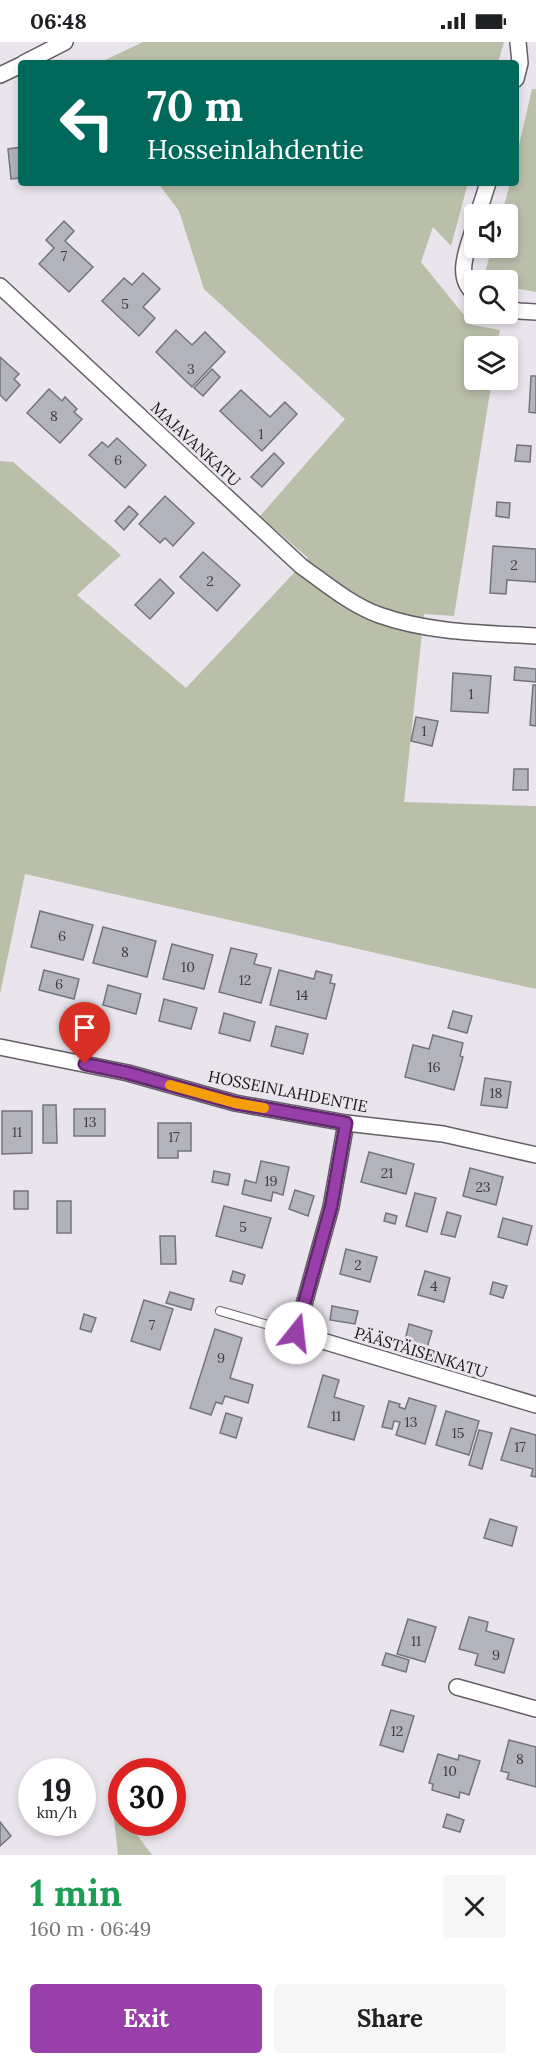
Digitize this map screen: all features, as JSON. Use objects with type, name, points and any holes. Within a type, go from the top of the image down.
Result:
[{"type":"street","points":[[31,60],[65,42]]},
{"type":"street","points":[[518,42],[519,67]]},
{"type":"street","points":[[0,75],[18,66]]},
{"type":"street","points":[[481,204],[487,186]]},
{"type":"street","name":"MAJAVANKATU","points":[[0,286],[301,566],[353,602],[379,615],[445,631],[536,636]]},
{"type":"street","points":[[518,311],[536,312]]},
{"type":"street","name":"HOSSEINLAHDENTIE","points":[[0,1047],[128,1073],[235,1103],[346,1123],[443,1134],[536,1155]]},
{"type":"street","points":[[296,1333],[331,1207],[346,1123]]},
{"type":"street","name":"PÄÄSTÄISENKATU","points":[[296,1333],[536,1405]]},
{"type":"street","points":[[457,1687],[536,1709]]},
{"type":"lane","points":[[220,1311],[296,1333]]},
{"type":"green space","points":[[143,42],[504,42],[499,60],[105,60]]},
{"type":"green space","points":[[532,89],[536,89],[536,292],[518,289],[518,270],[486,270],[489,258],[518,258],[518,204],[505,204],[509,186],[519,186],[519,145]]},
{"type":"green space","points":[[160,186],[467,186],[451,246],[433,227],[421,262],[464,315],[464,324],[500,330],[499,336],[464,336],[464,390],[490,390],[454,616],[424,614],[404,802],[536,806],[536,989],[25,874],[0,994],[0,461],[13,462],[121,555],[77,595],[186,688],[308,558],[260,516],[345,419],[204,289],[179,211]]},
{"type":"green space","points":[[116,1836],[138,1836],[152,1855],[118,1855]]},
{"type":"building","points":[[18,147],[18,178],[11,179],[8,149]]},
{"type":"building","points":[[64,221],[74,231],[65,241],[93,267],[69,292],[39,264],[54,248],[46,240]]},
{"type":"building","points":[[143,273],[160,289],[143,307],[155,318],[139,336],[102,301],[124,278],[132,285]]},
{"type":"building","points":[[176,330],[192,345],[205,332],[225,352],[192,387],[156,352]]},
{"type":"building","points":[[0,357],[19,374],[14,379],[20,385],[6,401],[0,395]]},
{"type":"building","points":[[212,369],[220,377],[203,396],[194,388]]},
{"type":"building","points":[[531,376],[536,376],[536,413],[529,412]]},
{"type":"building","points":[[49,389],[62,401],[65,397],[77,409],[74,412],[82,419],[60,443],[27,413]]},
{"type":"building","points":[[241,390],[270,417],[285,402],[297,414],[262,451],[220,411]]},
{"type":"building","points":[[117,438],[146,465],[125,488],[89,455],[102,442],[108,447]]},
{"type":"building","points":[[517,445],[531,446],[530,462],[515,461]]},
{"type":"building","points":[[274,453],[284,463],[262,487],[251,477]]},
{"type":"building","points":[[165,496],[194,523],[173,546],[165,538],[160,543],[139,524]]},
{"type":"building","points":[[497,502],[510,503],[509,518],[496,516]]},
{"type":"building","points":[[129,506],[138,514],[124,530],[115,521]]},
{"type":"building","points":[[493,546],[536,549],[536,582],[507,580],[506,594],[490,593]]},
{"type":"building","points":[[203,552],[240,585],[217,611],[180,577]]},
{"type":"building","points":[[160,579],[174,593],[150,619],[135,605]]},
{"type":"building","points":[[515,667],[536,669],[536,682],[514,680]]},
{"type":"building","points":[[453,673],[491,676],[488,713],[451,711]]},
{"type":"building","points":[[533,685],[536,685],[536,726],[530,725]]},
{"type":"building","points":[[416,717],[438,721],[432,746],[411,741]]},
{"type":"building","points":[[514,769],[528,769],[528,790],[513,790]]},
{"type":"building","points":[[40,911],[93,925],[83,960],[31,947]]},
{"type":"building","points":[[103,927],[156,941],[147,977],[93,963]]},
{"type":"building","points":[[172,944],[213,955],[204,989],[163,979]]},
{"type":"building","points":[[231,948],[257,954],[254,964],[271,968],[261,1003],[219,992]]},
{"type":"building","points":[[44,970],[79,979],[74,999],[39,990]]},
{"type":"building","points":[[279,970],[314,979],[316,971],[332,975],[330,983],[335,984],[326,1019],[270,1005]]},
{"type":"building","points":[[108,985],[141,994],[136,1014],[103,1005]]},
{"type":"building","points":[[164,999],[197,1008],[191,1029],[159,1021]]},
{"type":"building","points":[[453,1011],[472,1016],[467,1033],[448,1028]]},
{"type":"building","points":[[224,1013],[255,1022],[250,1041],[219,1033]]},
{"type":"building","points":[[276,1026],[308,1034],[303,1054],[271,1046]]},
{"type":"building","points":[[433,1035],[463,1043],[460,1056],[463,1057],[454,1090],[405,1077],[413,1045],[429,1049]]},
{"type":"building","points":[[485,1078],[511,1082],[507,1108],[481,1105]]},
{"type":"building","points":[[43,1105],[56,1105],[57,1143],[43,1143]]},
{"type":"building","points":[[74,1109],[105,1109],[105,1136],[74,1136]]},
{"type":"building","points":[[2,1111],[32,1111],[32,1153],[2,1154]]},
{"type":"building","points":[[158,1123],[191,1123],[191,1151],[178,1151],[178,1158],[158,1158]]},
{"type":"building","points":[[369,1152],[414,1164],[406,1194],[361,1182]]},
{"type":"building","points":[[261,1161],[289,1167],[283,1195],[273,1192],[271,1201],[242,1194],[245,1180],[256,1183]]},
{"type":"building","points":[[470,1168],[503,1177],[496,1205],[463,1196]]},
{"type":"building","points":[[214,1171],[230,1174],[228,1185],[212,1182]]},
{"type":"building","points":[[295,1190],[314,1196],[308,1216],[289,1209]]},
{"type":"building","points":[[14,1191],[28,1191],[28,1209],[14,1209]]},
{"type":"building","points":[[415,1193],[436,1198],[427,1232],[406,1226]]},
{"type":"building","points":[[57,1201],[71,1201],[71,1233],[57,1233]]},
{"type":"building","points":[[224,1206],[271,1218],[262,1248],[216,1236]]},
{"type":"building","points":[[447,1212],[461,1216],[455,1237],[441,1234]]},
{"type":"building","points":[[386,1213],[397,1216],[395,1224],[384,1221]]},
{"type":"building","points":[[503,1218],[532,1226],[527,1245],[498,1237]]},
{"type":"building","points":[[160,1236],[175,1236],[176,1264],[161,1264]]},
{"type":"building","points":[[346,1249],[377,1257],[370,1282],[340,1274]]},
{"type":"building","points":[[233,1271],[245,1275],[242,1284],[230,1281]]},
{"type":"building","points":[[425,1271],[450,1278],[444,1302],[418,1295]]},
{"type":"building","points":[[493,1282],[507,1286],[503,1298],[490,1294]]},
{"type":"building","points":[[170,1292],[194,1299],[191,1310],[166,1303]]},
{"type":"building","points":[[144,1300],[173,1309],[160,1350],[131,1341]]},
{"type":"building","points":[[332,1306],[358,1311],[355,1324],[330,1320]]},
{"type":"building","points":[[84,1314],[96,1318],[91,1332],[80,1329]]},
{"type":"building","points":[[409,1324],[432,1331],[426,1351],[404,1344]]},
{"type":"building","points":[[215,1329],[242,1338],[230,1378],[253,1385],[248,1403],[225,1396],[222,1404],[216,1402],[211,1415],[190,1408]]},
{"type":"building","points":[[323,1375],[339,1380],[334,1397],[364,1406],[354,1440],[308,1427]]},
{"type":"building","points":[[409,1398],[436,1406],[425,1444],[396,1435],[400,1422],[394,1421],[392,1429],[382,1427],[389,1401],[400,1404],[399,1407],[405,1409]]},
{"type":"building","points":[[446,1411],[479,1421],[469,1455],[436,1445]]},
{"type":"building","points":[[226,1413],[242,1418],[236,1438],[220,1433]]},
{"type":"building","points":[[511,1428],[536,1435],[536,1477],[531,1476],[533,1469],[501,1460]]},
{"type":"building","points":[[479,1430],[492,1433],[482,1469],[469,1465]]},
{"type":"building","points":[[490,1519],[517,1527],[512,1546],[484,1538]]},
{"type":"building","points":[[469,1617],[488,1622],[486,1631],[514,1639],[504,1673],[475,1665],[478,1654],[459,1649]]},
{"type":"building","points":[[408,1619],[436,1627],[425,1662],[397,1654]]},
{"type":"building","points":[[386,1653],[409,1660],[406,1672],[382,1665]]},
{"type":"building","points":[[391,1710],[414,1716],[403,1752],[380,1745]]},
{"type":"building","points":[[509,1740],[536,1747],[536,1787],[507,1779],[509,1773],[501,1771]]},
{"type":"building","points":[[438,1754],[458,1760],[459,1755],[480,1761],[469,1795],[460,1792],[459,1798],[432,1790],[433,1784],[429,1783]]},
{"type":"building","points":[[447,1814],[464,1820],[460,1832],[443,1827]]},
{"type":"building","points":[[0,1822],[11,1836],[0,1846]]},
{"type":"slow traffic","points":[[170,1085],[235,1103],[264,1108]]},
{"type":"route","points":[[85,1064],[128,1073],[235,1103],[346,1123],[331,1207],[296,1333]]}]
